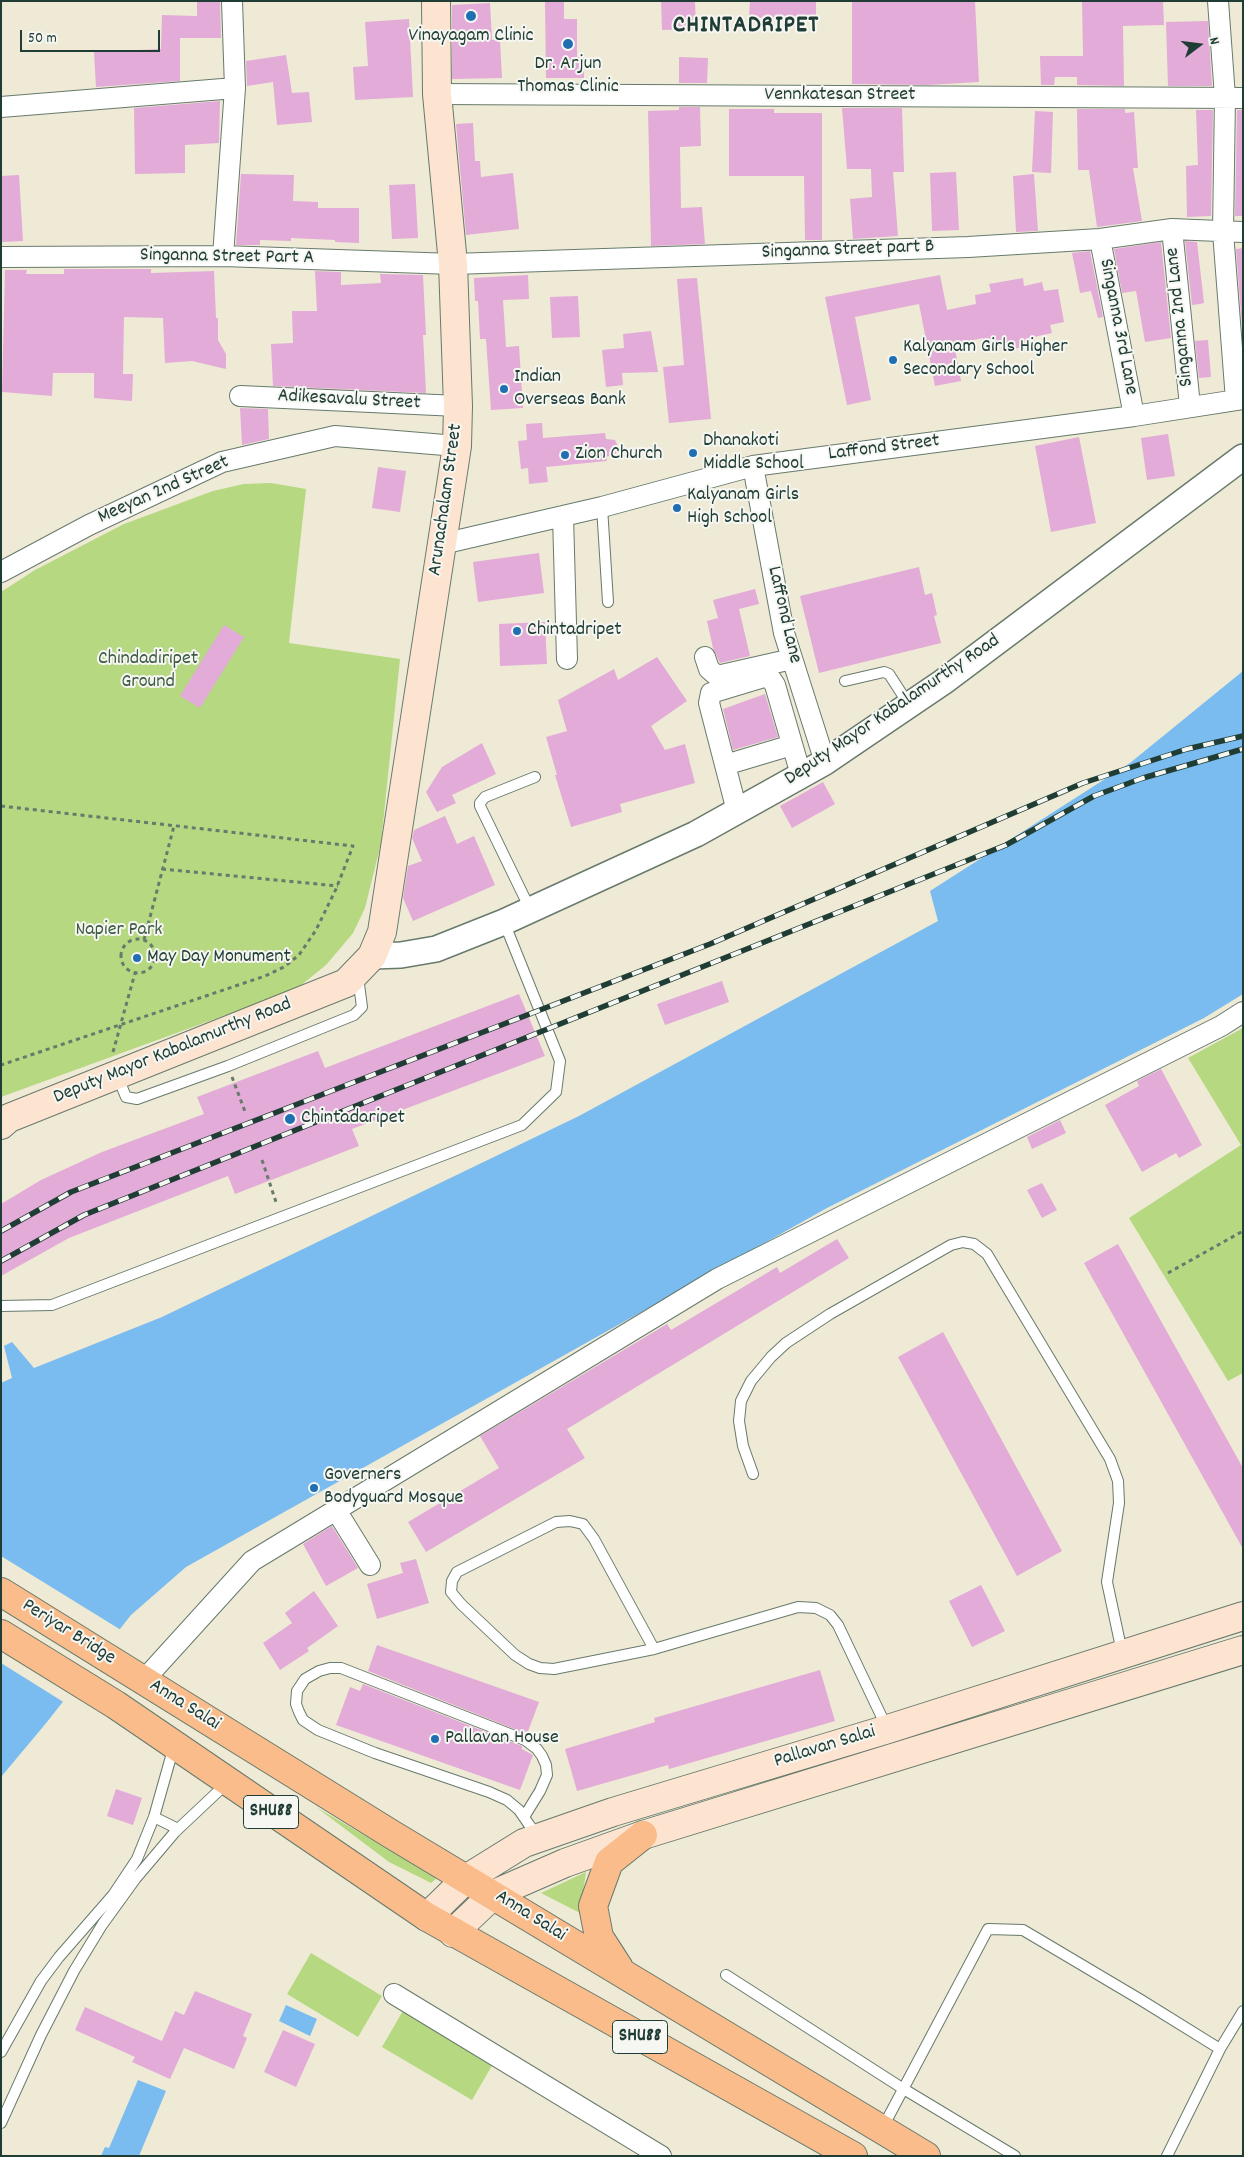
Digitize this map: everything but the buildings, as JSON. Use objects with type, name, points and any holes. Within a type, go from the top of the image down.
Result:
[{"type":"main road","name":"Arunachalam Street","points":[[358,971],[382,932],[393,849],[457,446],[458,406],[453,264],[437,94],[436,1]]},
{"type":"main road","name":"Deputy Mayor Kabalamurthy Road","points":[[1,1125],[9,1118],[358,971]]},
{"type":"main road","name":"Periyar Bridge","points":[[1,1592],[139,1678]]},
{"type":"main road","name":"Pallavan Salai","points":[[427,1917],[466,1879],[524,1843],[531,1827],[613,1812],[888,1729],[1243,1616]]},
{"type":"main road","name":"Periyar Bridge","points":[[1,1634],[116,1706]]},
{"type":"main road","name":"Pallavan Salai","points":[[453,1933],[494,1894],[565,1863],[643,1835],[1243,1650]]},
{"type":"main road","name":"Anna Salai","points":[[139,1678],[466,1879],[494,1894],[624,1976],[926,2156]]},
{"type":"main road","name":"Anna Salai","points":[[116,1706],[453,1933],[853,2156]]},
{"type":"main road","points":[[624,1976],[599,1938],[594,1906],[609,1862],[643,1835]]},
{"type":"street","points":[[223,256],[235,88],[232,1]]},
{"type":"street","points":[[1218,1],[1234,97],[1233,232],[1239,399]]},
{"type":"street","points":[[1,107],[235,88]]},
{"type":"street","name":"Vennkatesan Street","points":[[437,94],[1234,97]]},
{"type":"street","name":"Singanna Street part B","points":[[453,264],[968,247],[1100,239],[1172,229],[1233,232]]},
{"type":"street","name":"Singanna 2nd Lane","points":[[1172,229],[1190,406]]},
{"type":"street","name":"Singanna 3rd Lane","points":[[1100,239],[1134,416]]},
{"type":"street","name":"Singanna Street Part A","points":[[1,257],[223,256],[453,264]]},
{"type":"street","name":"Adikesavalu Street","points":[[240,396],[458,406]]},
{"type":"street","name":"Laffond Street","points":[[442,544],[602,507],[753,466],[1134,416],[1239,399]]},
{"type":"street","name":"Meeyan 2nd Street","points":[[1,572],[89,525],[222,462],[336,436],[457,446]]},
{"type":"street","name":"Deputy Mayor Kabalamurthy Road","points":[[358,971],[401,955],[436,949],[531,910],[696,834],[825,762],[948,678],[1243,457]]},
{"type":"street","name":"Laffond Lane","points":[[753,466],[784,633],[825,762]]},
{"type":"street","points":[[563,516],[567,659]]},
{"type":"street","points":[[705,657],[708,669],[718,676],[792,659]]},
{"type":"street","points":[[737,811],[709,703],[711,692],[764,678],[770,679],[775,685],[801,775]]},
{"type":"street","points":[[725,766],[792,745]]},
{"type":"street","points":[[139,1678],[252,1561],[717,1279],[1221,1026],[1243,1012]]},
{"type":"street","points":[[336,1510],[370,1565]]},
{"type":"street","points":[[394,1994],[661,2156]]},
{"type":"lane","points":[[602,507],[608,602]]},
{"type":"lane","points":[[845,681],[884,672],[889,674],[909,705]]},
{"type":"lane","points":[[531,910],[480,806],[480,802],[485,797],[536,777]]},
{"type":"lane","points":[[1,1306],[52,1304],[522,1125],[556,1092],[560,1061],[504,922]]},
{"type":"lane","points":[[752,1474],[743,1446],[739,1421],[741,1401],[751,1381],[771,1357],[786,1344],[830,1314],[951,1246],[963,1242],[974,1244],[987,1254],[1110,1459],[1118,1482],[1118,1503],[1107,1582],[1122,1653]]},
{"type":"lane","points":[[654,1650],[594,1539],[583,1524],[570,1521],[556,1522],[457,1572],[452,1581],[451,1592],[460,1604],[516,1656],[534,1666],[554,1669],[654,1650],[798,1607],[816,1608],[830,1615],[838,1625],[888,1729]]},
{"type":"lane","points":[[341,1668],[525,1740],[537,1749],[542,1756],[546,1765],[547,1775],[540,1792],[531,1827],[519,1810],[507,1800],[490,1792],[375,1753],[318,1730],[303,1720],[296,1704],[297,1691],[305,1679],[319,1671],[341,1668]]},
{"type":"lane","points":[[1,2052],[41,1981],[113,1895],[137,1859],[154,1817],[174,1746]]},
{"type":"lane","points":[[1,2123],[41,2035],[86,1951],[136,1878],[178,1829],[228,1782]]},
{"type":"lane","points":[[154,1817],[178,1829]]},
{"type":"lane","points":[[882,2130],[902,2088],[988,1929],[1023,1930],[1220,2049]]},
{"type":"lane","points":[[71,1943],[86,1951]]},
{"type":"lane","points":[[726,1975],[902,2088],[1015,2156]]},
{"type":"lane","points":[[1167,2156],[1220,2049],[1243,2011]]},
{"type":"path","points":[[1,806],[353,846],[338,886],[316,930],[299,955],[284,967],[265,976],[1,1065]]},
{"type":"path","points":[[144,940],[174,826]]},
{"type":"path","points":[[162,869],[338,886]]},
{"type":"path","points":[[144,940],[152,948],[155,959],[149,969],[144,972],[135,973],[124,966],[121,956],[122,950],[128,942],[144,940]]},
{"type":"path","points":[[117,1074],[111,1058],[135,973]]},
{"type":"path","points":[[262,1160],[282,1217]]},
{"type":"path","points":[[1168,1273],[1243,1232]]},
{"type":"green space","points":[[271,483],[306,489],[289,643],[400,659],[381,843],[365,908],[353,933],[343,945],[326,965],[300,986],[278,996],[1,1097],[1,592],[35,570],[124,524],[213,491],[244,484]]},
{"type":"green space","points":[[1243,1028],[1243,1373],[1228,1381],[1129,1218],[1241,1145],[1188,1058]]},
{"type":"green space","points":[[316,1807],[437,1878],[431,1883],[389,1862]]},
{"type":"green space","points":[[586,1872],[580,1913],[541,1893]]},
{"type":"green space","points":[[311,1953],[382,1996],[358,2037],[287,1994]]},
{"type":"green space","points":[[411,1997],[501,2050],[472,2100],[382,2047]]},
{"type":"water","points":[[1243,671],[1243,994],[1204,1018],[827,1208],[186,1567],[131,1615],[1,1777],[1,1383],[12,1378],[4,1346],[12,1342],[34,1368],[162,1317],[579,1116],[938,921],[930,891],[1130,763]]},
{"type":"water","points":[[286,2005],[317,2019],[310,2036],[279,2021]]},
{"type":"water","points":[[138,2080],[166,2091],[139,2156],[101,2156],[105,2147],[109,2148]]},
{"type":"pier","points":[[1,1556],[121,1630],[65,1703],[1,1663]]},
{"type":"railway","points":[[1,1231],[71,1192],[710,944],[1083,783],[1187,749],[1243,736]]},
{"type":"railway","points":[[1,1261],[84,1215],[1006,845],[1094,796],[1143,778],[1243,749]]},
{"type":"place","name":"Vinayagam Clinic","points":[[471,16]]},
{"type":"place","name":"Dr. Arjun Thomas Clinic","points":[[568,44]]},
{"type":"place","name":"Kalyanam Girls Higher Secondary School","points":[[893,360]]},
{"type":"place","name":"Indian Overseas Bank","points":[[504,389]]},
{"type":"place","name":"Dhanakoti Middle School","points":[[693,453]]},
{"type":"place","name":"Zion Church","points":[[565,455]]},
{"type":"place","name":"Kalyanam Girls High School","points":[[677,508]]},
{"type":"place","name":"Chintadripet","points":[[517,631]]},
{"type":"place","name":"May Day Monument","points":[[137,958]]},
{"type":"place","name":"Chintadaripet","points":[[290,1119]]},
{"type":"place","name":"Governers Bodyguard Mosque","points":[[314,1488]]},
{"type":"place","name":"Pallavan House","points":[[435,1739]]},
{"type":"district","name":"CHINTADRIPET","points":[[746,28]]},
{"type":"park label","name":"Chindadiripet Ground","points":[[148,672]]},
{"type":"park label","name":"Napier Park","points":[[119,931]]}]
